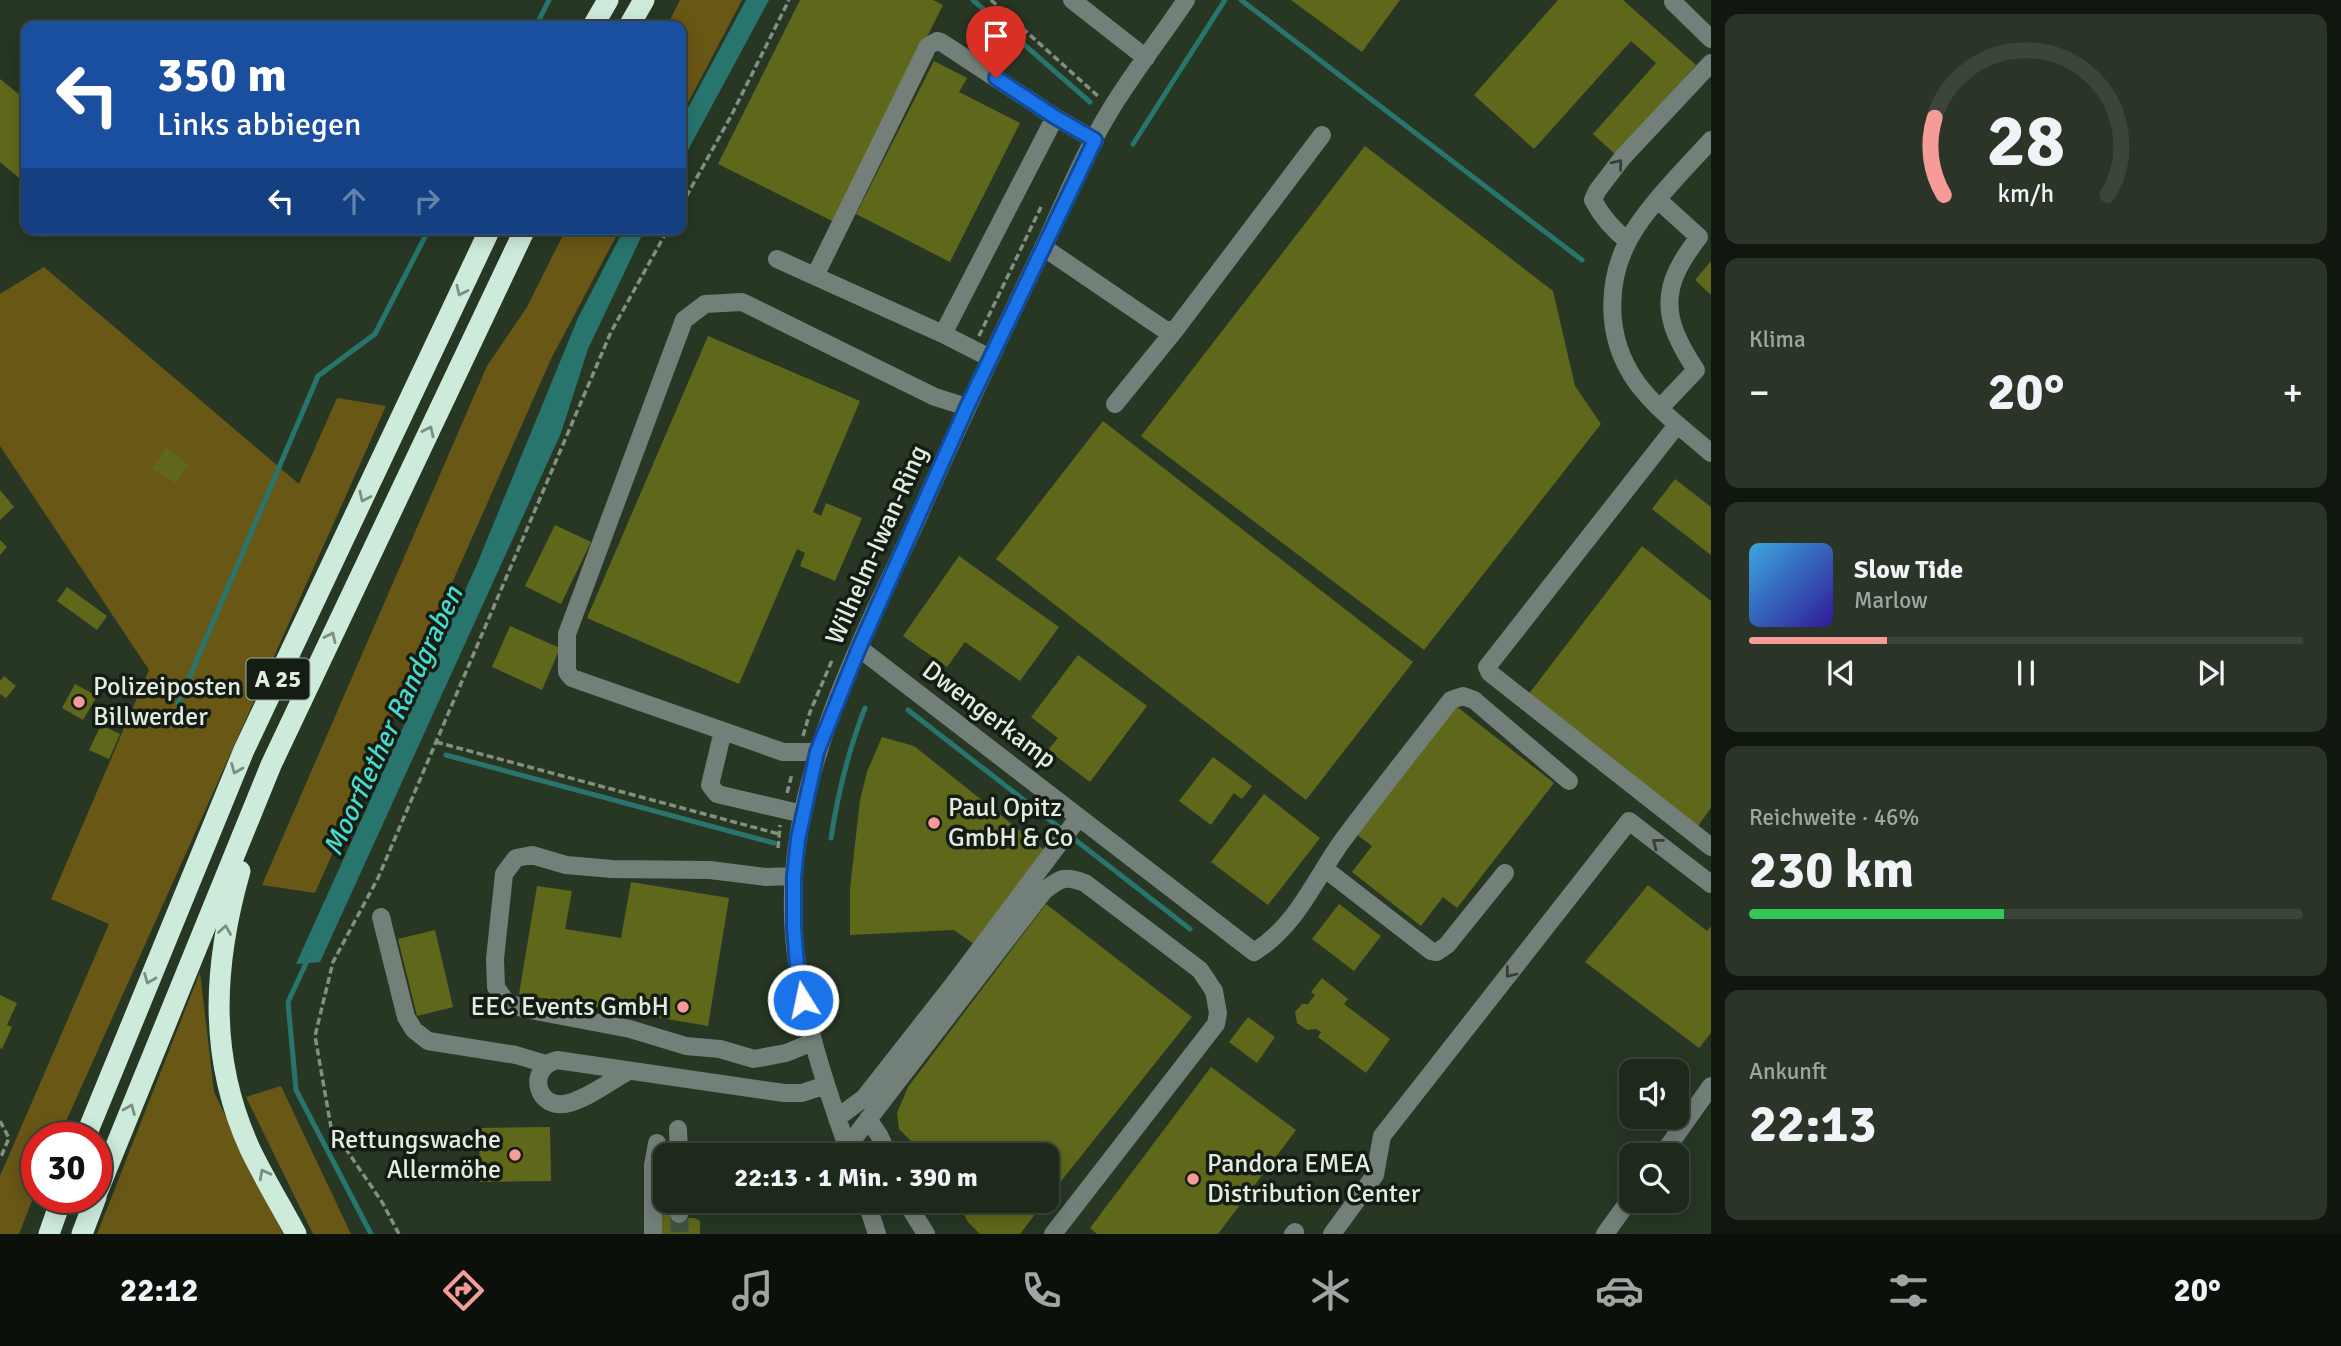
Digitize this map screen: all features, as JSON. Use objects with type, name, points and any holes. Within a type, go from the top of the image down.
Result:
[{"type":"highway","points":[[596,21],[608,0]]},
{"type":"highway","points":[[632,21],[644,0]]},
{"type":"highway","name":"A 25","points":[[92,1122],[244,750],[487,235]]},
{"type":"highway","name":"A 25","points":[[112,1157],[271,765],[522,235]]},
{"type":"highway","points":[[271,765],[226,921],[218,988],[218,1019],[224,1067],[237,1115],[250,1149],[296,1234]]},
{"type":"highway","points":[[48,1234],[56,1213]]},
{"type":"highway","name":"A 25","points":[[82,1234],[90,1213]]},
{"type":"street","points":[[1072,0],[1146,58]]},
{"type":"street","name":"Wilhelm-Iwan-Ring","points":[[846,1143],[813,1042],[798,977],[794,928],[794,876],[798,839],[817,752],[859,648],[967,407],[1095,140],[1112,108],[1186,0]]},
{"type":"street","points":[[1673,2],[1711,39]]},
{"type":"street","points":[[815,276],[929,46],[937,41],[1095,140]]},
{"type":"street","points":[[1628,241],[1611,227],[1592,200],[1623,157],[1711,63]]},
{"type":"street","points":[[943,334],[1055,117]]},
{"type":"street","points":[[1115,404],[1175,330],[1322,135]]},
{"type":"street","points":[[1711,140],[1637,226],[1619,261],[1613,285],[1614,327],[1628,369],[1660,408],[1711,453]]},
{"type":"street","points":[[1658,200],[1699,237],[1673,275],[1670,300],[1675,333],[1696,370],[1660,408]]},
{"type":"street","points":[[1043,247],[1165,330],[1175,330]]},
{"type":"street","points":[[777,259],[990,358]]},
{"type":"street","points":[[817,752],[783,752],[572,678],[567,672],[567,634],[684,320],[705,304],[742,302],[935,397],[967,407]]},
{"type":"street","points":[[1677,425],[1488,667],[1490,673],[1711,847]]},
{"type":"street","name":"Dwengerkamp","points":[[859,648],[1070,828],[1254,952],[1271,942],[1286,927],[1325,869]]},
{"type":"street","points":[[1505,873],[1447,945],[1437,952],[1431,951],[1325,869],[1373,799],[1455,697],[1463,696],[1474,700],[1569,781]]},
{"type":"street","points":[[723,731],[710,785],[716,794],[803,814]]},
{"type":"street","points":[[1332,1234],[1375,1174],[1382,1136],[1629,821],[1711,884]]},
{"type":"street","points":[[837,1118],[863,1098],[952,986],[1070,828]]},
{"type":"street","points":[[794,876],[766,877],[710,870],[612,869],[566,865],[532,855],[516,858],[504,874],[495,959],[496,987],[506,1002],[525,1009],[630,1029],[686,1046],[720,1049],[754,1059],[786,1053],[813,1042]]},
{"type":"street","points":[[854,1143],[868,1119],[1044,891],[1059,879],[1073,878],[1085,883],[1200,970],[1214,991],[1218,1013],[1216,1024],[1053,1234]]},
{"type":"street","points":[[381,917],[406,1017],[418,1036],[428,1041],[516,1055],[546,1064],[557,1060],[784,1093],[802,1093],[826,1085]]},
{"type":"street","points":[[546,1064],[539,1075],[539,1088],[545,1099],[556,1104],[569,1103],[584,1097],[626,1072]]},
{"type":"street","points":[[1671,1143],[1711,1086]]},
{"type":"street","points":[[868,1119],[883,1143]]},
{"type":"street","points":[[678,1129],[679,1143]]},
{"type":"street","points":[[653,1213],[653,1234]]},
{"type":"street","points":[[870,1213],[877,1234]]},
{"type":"street","points":[[913,1213],[926,1234]]},
{"type":"street","points":[[1605,1234],[1620,1213]]},
{"type":"path","points":[[686,197],[731,116],[789,0]]},
{"type":"path","points":[[991,0],[1112,108]]},
{"type":"path","points":[[399,1234],[382,1202],[331,1127],[315,1036],[333,962],[378,878],[611,332],[665,235]]},
{"type":"path","points":[[436,742],[798,839]]},
{"type":"path","points":[[0,1121],[9,1138],[0,1159]]},
{"type":"shaded area","points":[[680,0],[742,0],[686,106],[686,21],[670,21]]},
{"type":"shaded area","points":[[563,235],[617,235],[551,359],[315,893],[262,885],[487,366],[527,307]]},
{"type":"shaded area","points":[[44,267],[299,484],[337,398],[386,406],[66,1122],[23,1122],[109,924],[51,899],[149,670],[0,446],[0,294]]},
{"type":"shaded area","points":[[200,972],[214,1092],[283,1234],[97,1234],[105,1213],[112,1213],[112,1196]]},
{"type":"shaded area","points":[[281,1086],[351,1234],[313,1234],[246,1097]]},
{"type":"shaded area","points":[[21,1127],[21,1213],[27,1213],[19,1234],[0,1234],[0,1176]]},
{"type":"water","points":[[746,0],[769,0],[686,154],[686,112]]},
{"type":"water","points":[[621,235],[642,235],[588,349],[561,433],[320,962],[296,964],[477,564],[578,318]]},
{"type":"building","points":[[800,0],[933,0],[943,5],[834,222],[718,164]]},
{"type":"building","points":[[1291,0],[1400,0],[1362,52]]},
{"type":"building","points":[[1558,0],[1623,0],[1696,65],[1616,155],[1593,134],[1656,63],[1631,41],[1534,149],[1474,95]]},
{"type":"building","points":[[934,61],[967,78],[959,92],[1020,123],[950,262],[856,214]]},
{"type":"building","points":[[0,79],[21,96],[21,180],[0,162]]},
{"type":"building","points":[[1365,146],[1553,291],[1575,386],[1601,424],[1424,650],[1141,436]]},
{"type":"building","points":[[1711,261],[1711,295],[1695,280]]},
{"type":"building","points":[[708,336],[860,401],[813,512],[821,516],[826,503],[862,518],[835,581],[800,566],[805,553],[797,549],[739,684],[587,618]]},
{"type":"building","points":[[1103,421],[1413,662],[1306,800],[996,559]]},
{"type":"building","points":[[166,448],[189,465],[175,484],[152,468]]},
{"type":"building","points":[[1675,479],[1711,507],[1711,555],[1652,509]]},
{"type":"building","points":[[0,490],[14,507],[0,520]]},
{"type":"building","points":[[555,525],[591,542],[561,604],[525,586]]},
{"type":"building","points":[[0,540],[7,547],[0,555]]},
{"type":"building","points":[[1642,546],[1711,601],[1711,808],[1695,830],[1528,695]]},
{"type":"building","points":[[959,556],[1059,627],[1020,681],[965,642],[947,667],[903,636]]},
{"type":"building","points":[[67,587],[107,616],[97,630],[57,601]]},
{"type":"building","points":[[510,626],[560,648],[542,690],[492,667]]},
{"type":"building","points":[[1078,655],[1147,706],[1090,782],[1048,750],[1058,738],[1031,717]]},
{"type":"building","points":[[4,676],[16,686],[6,698],[0,694],[0,681]]},
{"type":"building","name":"Polizeiposten Billwerder","points":[[75,684],[97,696],[83,720],[62,708]]},
{"type":"building","points":[[1456,706],[1554,783],[1457,908],[1443,897],[1421,926],[1352,872],[1372,846],[1356,834]]},
{"type":"building","points":[[101,725],[120,734],[109,759],[89,750]]},
{"type":"building","name":"Paul Opitz GmbH & Co","points":[[882,737],[914,746],[1047,852],[974,944],[954,930],[850,935],[850,889],[860,800],[867,772]]},
{"type":"building","points":[[1213,757],[1252,786],[1242,799],[1234,793],[1211,825],[1179,801]]},
{"type":"building","points":[[1264,794],[1320,838],[1268,905],[1211,862]]},
{"type":"building","points":[[631,882],[729,898],[708,1026],[519,994],[537,886],[572,891],[565,929],[621,938]]},
{"type":"building","points":[[1648,885],[1707,931],[1711,926],[1711,1033],[1699,1048],[1585,962]]},
{"type":"building","points":[[1046,904],[1192,1017],[1059,1184],[1059,1143],[913,1143],[899,1129],[897,1113],[908,1087]]},
{"type":"building","points":[[1339,904],[1381,936],[1354,971],[1312,939]]},
{"type":"building","points":[[435,930],[453,1007],[417,1016],[398,939]]},
{"type":"building","points":[[1322,978],[1348,999],[1344,1004],[1390,1039],[1366,1073],[1318,1037],[1321,1032],[1316,1029],[1307,1030],[1297,1023],[1295,1012],[1302,1004],[1308,1004],[1315,995],[1311,992]]},
{"type":"building","points":[[0,995],[17,1003],[7,1025],[12,1027],[2,1049],[0,1048]]},
{"type":"building","points":[[1248,1017],[1275,1037],[1257,1063],[1229,1042]]},
{"type":"building","name":"Pandora EMEA Distribution Center","points":[[1211,1067],[1296,1130],[1218,1234],[1097,1234],[1090,1228]]},
{"type":"building","name":"Rettungswache Allermöhe","points":[[550,1127],[551,1181],[480,1182],[479,1128]]},
{"type":"building","points":[[686,1213],[686,1218],[700,1221],[700,1234],[661,1234],[663,1214]]},
{"type":"building","points":[[964,1213],[1036,1213],[1020,1234],[980,1234]]},
{"type":"waterway","points":[[538,21],[549,0]]},
{"type":"waterway","points":[[973,0],[1090,102]]},
{"type":"waterway","points":[[1133,144],[1225,0]]},
{"type":"waterway","points":[[1241,0],[1582,260]]},
{"type":"waterway","points":[[178,704],[318,376],[375,334],[426,235]]},
{"type":"waterway","points":[[831,838],[844,772],[865,708]]},
{"type":"waterway","points":[[908,710],[1190,929]]},
{"type":"waterway","points":[[446,755],[774,843]]},
{"type":"waterway","name":"Moorflether Randgraben","points":[[308,959],[288,1002],[296,1090],[371,1234]]},
{"type":"tunnel","points":[[679,1214],[680,1234]]},
{"type":"place","name":"Polizeiposten Billwerder","points":[[79,702]]},
{"type":"place","name":"Paul Opitz GmbH & Co","points":[[934,823]]},
{"type":"place","name":"EEC Events GmbH","points":[[683,1007]]},
{"type":"place","name":"Rettungswache Allermöhe","points":[[515,1155]]},
{"type":"place","name":"Pandora EMEA Distribution Center","points":[[1193,1179]]},
{"type":"route","points":[[803,1000],[798,977],[794,928],[794,876],[798,839],[817,752],[859,648],[967,407],[1095,140],[996,78]]}]
